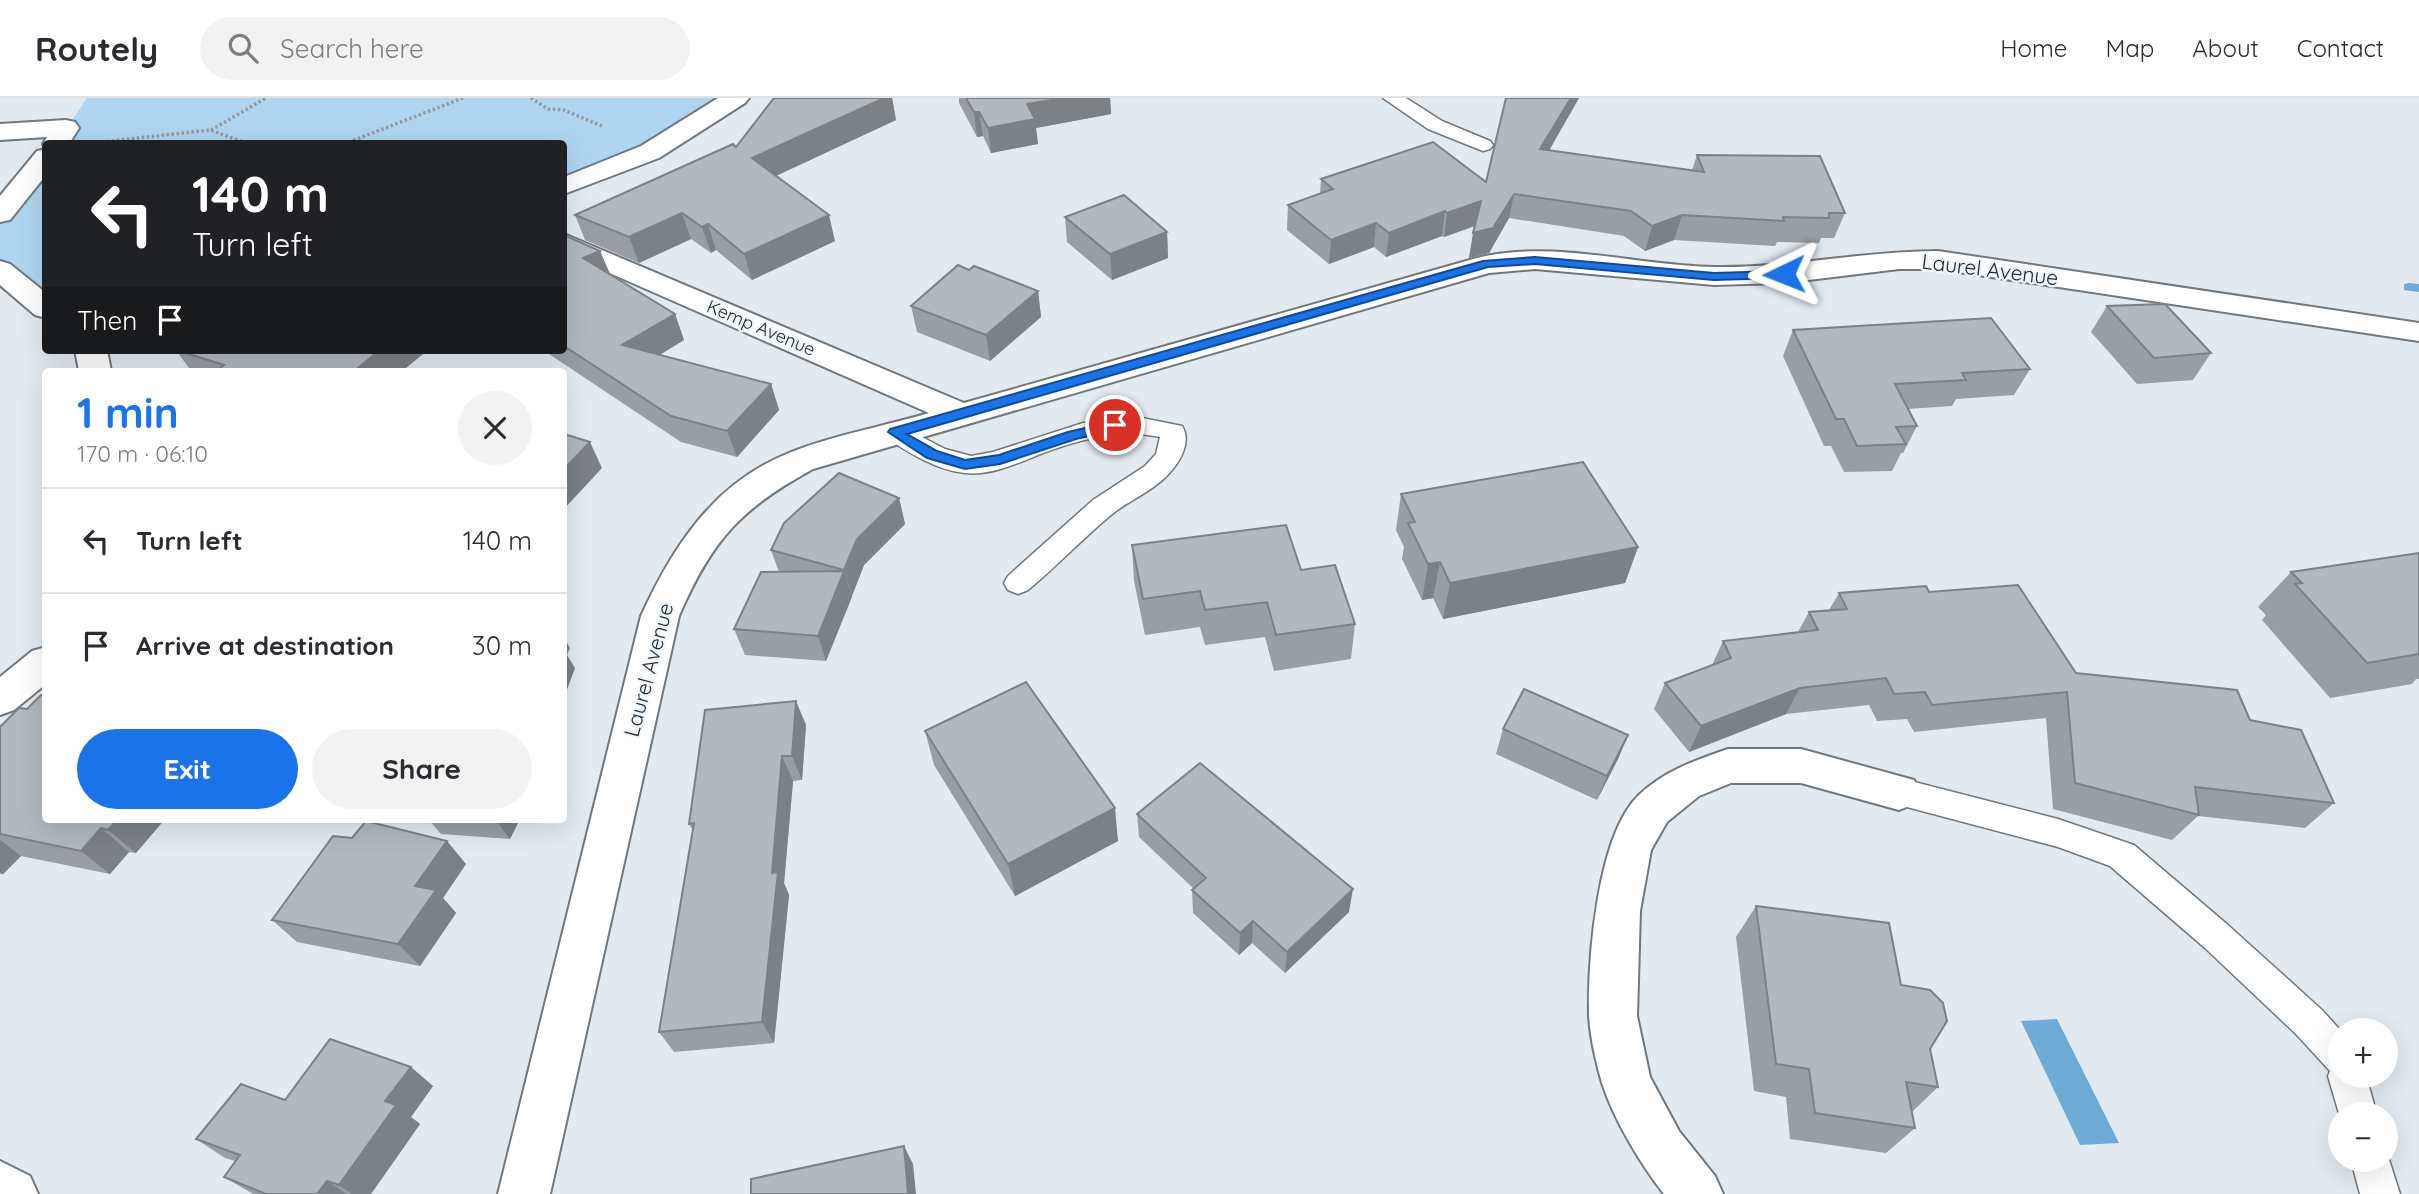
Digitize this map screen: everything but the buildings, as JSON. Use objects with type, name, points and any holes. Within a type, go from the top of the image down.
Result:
[{"type":"street","points":[[567,185],[650,152],[736,98]]},
{"type":"street","points":[[0,132],[66,128],[58,140]]},
{"type":"street","points":[[0,215],[42,162]]},
{"type":"street","name":"Kemp Avenue","points":[[567,244],[958,413]]},
{"type":"street","name":"Laurel Avenue","points":[[524,1194],[660,616],[679,571],[703,533],[734,502],[767,478],[801,460],[1487,264],[1535,260],[1714,276],[1784,274],[1899,260],[1938,260],[2419,331]]},
{"type":"street","points":[[0,270],[42,306]]},
{"type":"street","points":[[0,699],[42,665]]},
{"type":"street","points":[[1697,1194],[1661,1149],[1628,1083],[1614,1016],[1618,911],[1630,846],[1652,809],[1685,784],[1728,765],[1801,766],[1899,792]]},
{"type":"street","points":[[0,1187],[12,1194]]},
{"type":"lane","points":[[1392,98],[1435,125],[1483,145]]},
{"type":"lane","points":[[895,432],[932,454],[965,464],[1000,460],[1073,435],[1115,425],[1152,425],[1173,432],[1174,444],[1163,465],[1105,506],[1051,557],[1018,583]]},
{"type":"lane","points":[[1899,792],[2058,834],[2122,855],[2288,1003],[2328,1045]]},
{"type":"lane","points":[[2374,1172],[2380,1194]]},
{"type":"path","points":[[119,140],[210,130],[266,98]]},
{"type":"path","points":[[354,140],[463,98]]},
{"type":"path","points":[[531,98],[548,109],[564,110],[605,128]]},
{"type":"path","points":[[210,130],[238,140]]},
{"type":"shaded area","points":[[87,98],[736,98],[650,152],[567,185],[567,140],[59,140]]},
{"type":"shaded area","points":[[42,161],[42,306],[0,270],[0,214]]},
{"type":"shaded area","points":[[2057,1019],[2119,1143],[2080,1145],[2021,1021]]},
{"type":"waterway","points":[[2409,287],[2419,288]]},
{"type":"route","points":[[1115,425],[1073,435],[1000,460],[965,464],[932,454],[895,432],[1487,264],[1535,260],[1714,276],[1784,274]]}]
